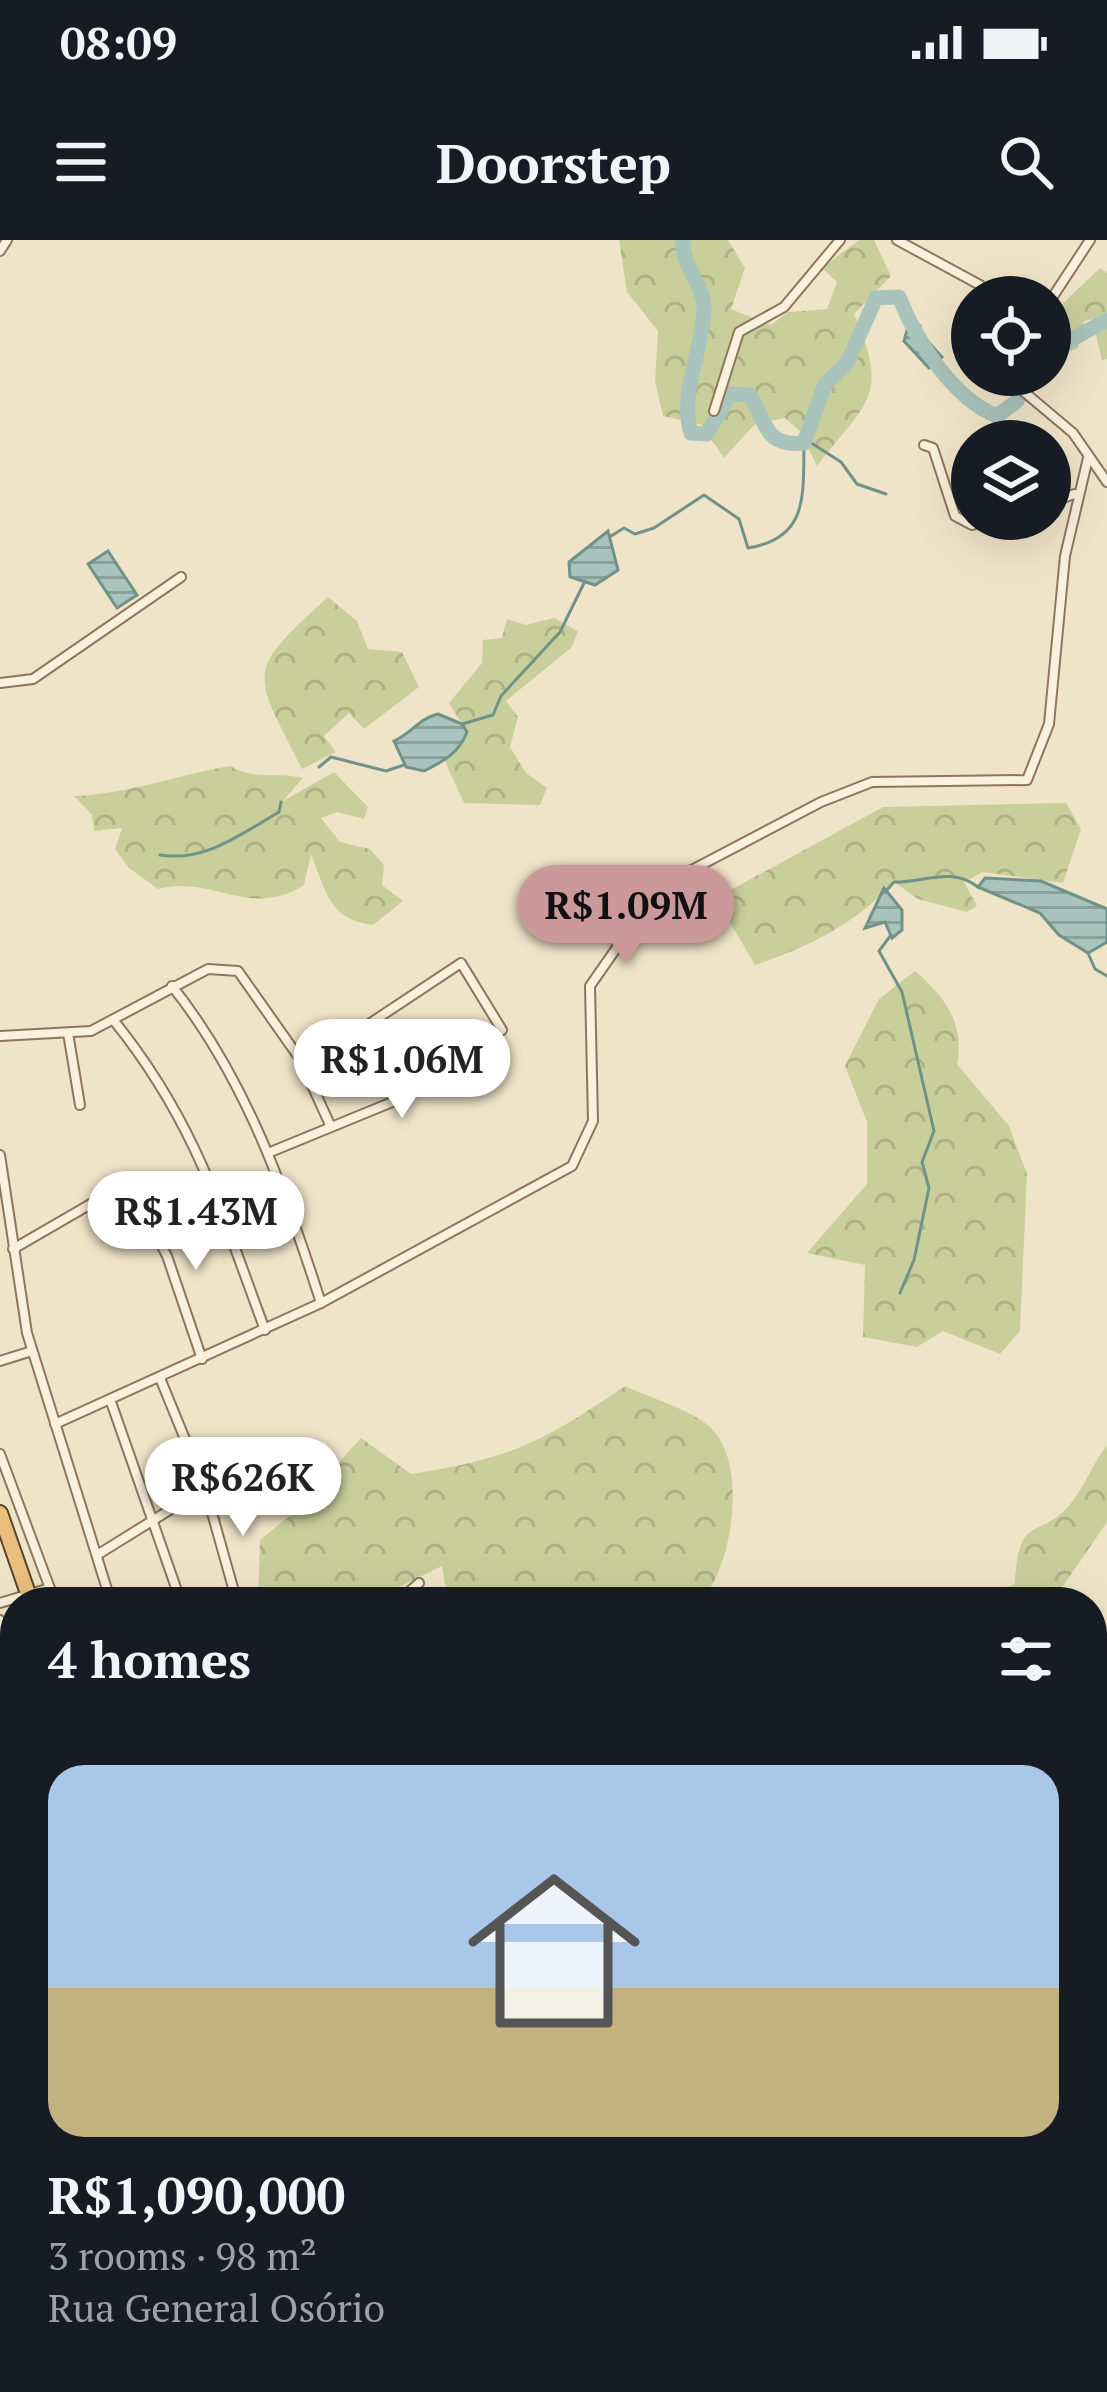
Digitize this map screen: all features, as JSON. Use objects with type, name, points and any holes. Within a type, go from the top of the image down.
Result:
[{"type":"highway","points":[[0,1513],[26,1587]]},
{"type":"street","points":[[0,250],[8,240]]},
{"type":"street","points":[[714,411],[739,332],[784,307],[840,240]]},
{"type":"street","points":[[897,240],[963,276]]},
{"type":"street","points":[[1066,276],[1090,240]]},
{"type":"street","points":[[1026,396],[1073,433],[1107,480]]},
{"type":"street","points":[[924,445],[934,448],[951,501]]},
{"type":"street","points":[[56,1424],[321,1303],[572,1166],[593,1121],[593,978],[643,910],[684,874],[805,809],[872,782],[1027,779],[1049,724],[1075,494],[1088,458]]},
{"type":"street","points":[[1071,495],[1075,494]]},
{"type":"street","points":[[0,683],[33,679],[181,577]]},
{"type":"street","points":[[268,1153],[402,1098],[502,1030],[461,963],[363,1028],[300,1059]]},
{"type":"street","points":[[0,1036],[68,1034],[115,1022],[208,969],[238,971],[300,1059],[331,1127]]},
{"type":"street","points":[[172,986],[210,1041],[268,1153],[321,1303]]},
{"type":"street","points":[[115,1022],[152,1070],[199,1150],[265,1330]]},
{"type":"street","points":[[68,1034],[80,1105]]},
{"type":"street","points":[[0,1154],[32,1351],[107,1587]]},
{"type":"street","points":[[13,1249],[107,1194]]},
{"type":"street","points":[[142,1208],[167,1256],[202,1359]]},
{"type":"street","points":[[0,1361],[32,1351]]},
{"type":"street","points":[[160,1378],[205,1488],[233,1587]]},
{"type":"street","points":[[112,1402],[176,1587]]},
{"type":"street","points":[[0,1454],[50,1587]]},
{"type":"street","points":[[97,1555],[226,1475]]},
{"type":"street","points":[[414,1587],[419,1583]]},
{"type":"green space","points":[[619,240],[728,240],[745,268],[731,309],[771,325],[788,312],[827,309],[837,282],[822,268],[859,240],[874,240],[891,276],[854,314],[871,364],[868,397],[817,466],[800,431],[785,418],[755,424],[724,458],[702,425],[663,416],[655,381],[658,331],[627,292]]},
{"type":"green space","points":[[1100,268],[1107,273],[1107,359],[1102,360],[1092,319],[1084,321],[1078,348],[1071,351],[1071,296]]},
{"type":"green space","points":[[328,597],[357,621],[368,649],[402,652],[419,687],[364,729],[349,713],[324,736],[336,752],[302,769],[273,712],[265,675],[281,643]]},
{"type":"green space","points":[[554,618],[578,631],[572,647],[506,701],[518,717],[510,747],[526,773],[547,788],[540,805],[464,803],[444,759],[467,732],[449,703],[482,663],[483,640],[502,638],[507,619],[526,625]]},
{"type":"green space","points":[[230,766],[249,773],[303,778],[283,801],[334,772],[368,807],[364,819],[337,812],[321,818],[340,842],[370,849],[384,865],[382,885],[403,901],[373,925],[347,917],[331,902],[311,854],[304,885],[284,895],[248,898],[196,887],[158,889],[129,868],[115,849],[122,828],[94,831],[92,815],[74,796]]},
{"type":"green space","points":[[1066,803],[1081,829],[1063,883],[983,872],[964,882],[977,906],[967,912],[918,899],[894,882],[830,932],[755,965],[716,898],[883,807]]},
{"type":"green space","points":[[915,971],[950,1012],[958,1036],[957,1064],[1009,1126],[1027,1174],[1020,1331],[1000,1354],[943,1331],[917,1347],[863,1337],[865,1265],[807,1253],[867,1184],[867,1122],[845,1066],[879,999]]},
{"type":"green space","points":[[625,1386],[681,1409],[710,1427],[722,1443],[733,1489],[728,1541],[711,1587],[446,1587],[442,1566],[399,1587],[258,1587],[260,1540],[292,1514],[361,1438],[411,1474],[501,1454],[571,1421]]},
{"type":"green space","points":[[1107,1445],[1107,1522],[1062,1587],[1007,1587],[1015,1584],[1026,1536],[1071,1503]]},
{"type":"water","points":[[909,323],[920,326],[921,334],[942,357],[929,368],[904,341]]},
{"type":"water","points":[[608,531],[618,570],[595,585],[570,577],[569,562]]},
{"type":"water","points":[[108,551],[137,595],[117,608],[88,564]]},
{"type":"water","points":[[438,714],[462,724],[467,732],[460,746],[424,771],[406,767],[394,741]]},
{"type":"water","points":[[985,878],[1041,881],[1107,909],[1107,942],[1088,953],[1059,935],[1040,913],[978,887]]},
{"type":"water","points":[[884,888],[902,910],[902,930],[892,938],[885,922],[865,928]]},
{"type":"waterway","points":[[683,240],[704,302],[689,388],[691,433],[707,434],[730,394],[750,395],[774,437],[804,443],[825,384],[847,363],[876,298],[899,297],[915,331],[951,382]]},
{"type":"waterway","points":[[1071,340],[1107,320]]},
{"type":"waterway","points":[[966,396],[997,416],[1020,396]]},
{"type":"waterway","points":[[805,439],[841,462],[857,484],[886,494]]},
{"type":"waterway","points":[[611,536],[624,528],[635,534],[654,528],[704,495],[739,519],[748,548],[768,543],[782,535],[798,511],[804,443]]},
{"type":"waterway","points":[[462,724],[493,715],[501,696],[560,632],[585,581]]},
{"type":"waterway","points":[[319,767],[331,757],[386,771],[404,765]]},
{"type":"waterway","points":[[160,855],[193,854],[222,844],[279,812],[281,802]]},
{"type":"waterway","points":[[886,891],[894,882],[947,876],[978,887]]},
{"type":"waterway","points":[[891,935],[879,951],[902,992],[934,1131],[922,1162],[929,1188],[914,1260],[900,1293]]},
{"type":"waterway","points":[[1088,953],[1095,969],[1107,976]]}]
